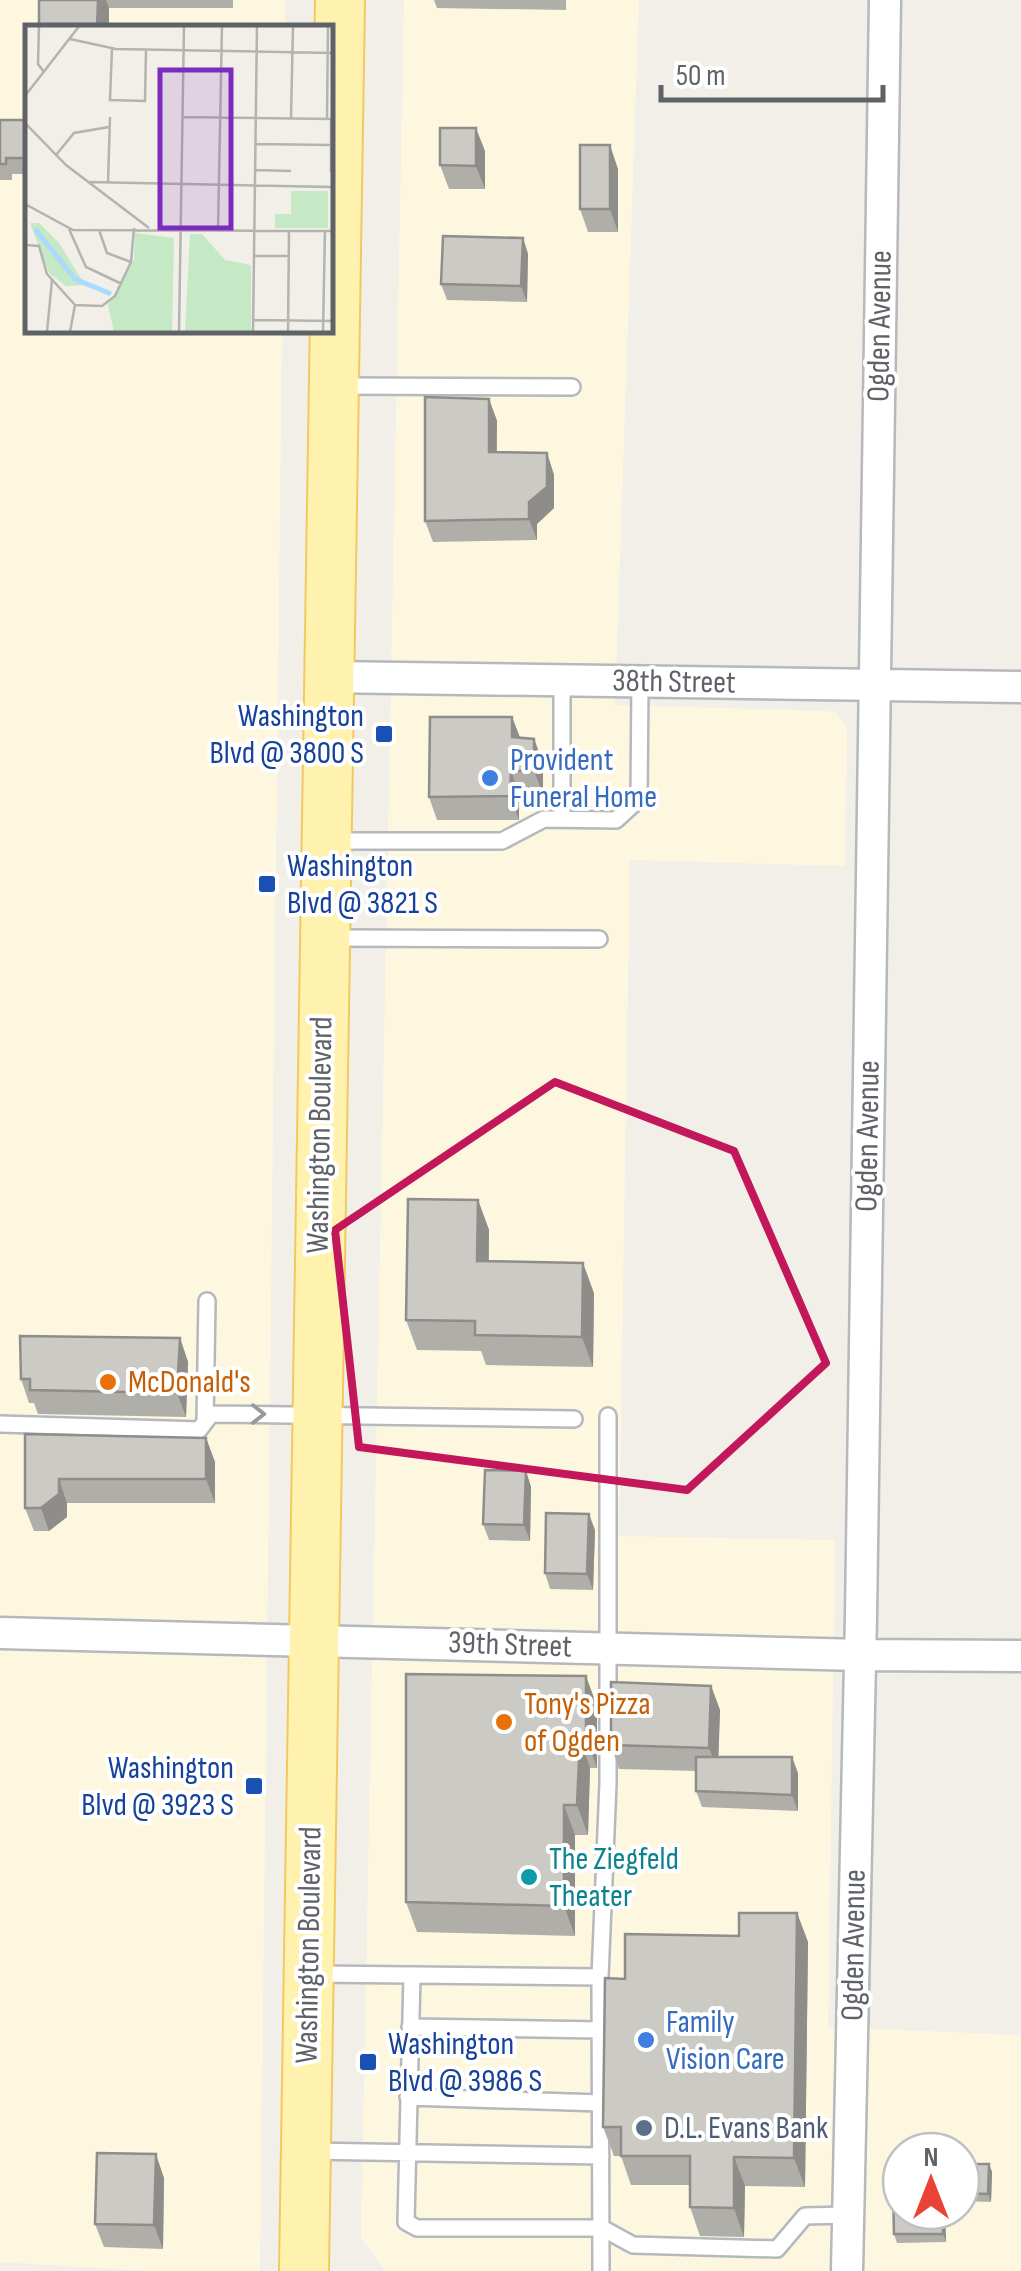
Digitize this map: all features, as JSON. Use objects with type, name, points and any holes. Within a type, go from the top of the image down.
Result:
[{"type":"main road","name":"Washington Boulevard","points":[[304,2271],[340,0]]},
{"type":"street","name":"Ogden Avenue","points":[[847,2271],[861,1656],[886,0]]},
{"type":"street","name":"38th Street","points":[[328,677],[1021,687]]},
{"type":"street","name":"39th Street","points":[[0,1633],[861,1656],[1021,1656]]},
{"type":"lane","points":[[332,386],[572,387]]},
{"type":"lane","points":[[562,680],[562,819]]},
{"type":"lane","points":[[325,841],[502,841],[544,819],[616,820],[639,798],[640,682]]},
{"type":"lane","points":[[324,938],[599,939]]},
{"type":"lane","points":[[204,1422],[207,1301]]},
{"type":"lane","points":[[0,1424],[199,1430],[211,1414],[574,1419]]},
{"type":"lane","points":[[601,2271],[600,1976],[608,1783],[608,1416]]},
{"type":"lane","points":[[309,1974],[600,1976]]},
{"type":"lane","points":[[412,1975],[406,2222],[417,2228],[602,2228],[633,2245],[777,2248],[805,2216],[848,2215]]},
{"type":"lane","points":[[410,2027],[601,2030]]},
{"type":"lane","points":[[408,2097],[601,2103]]},
{"type":"lane","points":[[306,2151],[601,2156]]},
{"type":"highlighted area","points":[[555,1082],[734,1151],[826,1363],[687,1490],[359,1447],[335,1230]]},
{"type":"shaded area","points":[[0,0],[285,0],[285,25],[25,25],[25,332],[282,332],[260,2271],[148,2271],[0,2262]]},
{"type":"shaded area","points":[[404,0],[639,0],[615,705],[826,711],[836,713],[847,728],[845,866],[630,860],[619,1536],[835,1540],[828,2027],[1021,2035],[1021,2271],[386,2271],[361,2238]]},
{"type":"building","points":[[39,0],[98,0],[97,25],[39,25]]},
{"type":"building","points":[[0,120],[25,120],[25,158],[6,158],[6,164],[0,164]]},
{"type":"building","points":[[440,128],[476,128],[476,166],[440,165]]},
{"type":"building","points":[[580,145],[610,145],[610,209],[580,209]]},
{"type":"building","points":[[443,236],[523,238],[521,286],[441,284]]},
{"type":"building","points":[[425,397],[489,399],[489,452],[547,453],[547,487],[529,502],[529,519],[425,521]]},
{"type":"building","name":"Provident Funeral Home","points":[[430,717],[512,717],[512,737],[534,739],[534,771],[511,771],[510,796],[429,797]]},
{"type":"building","points":[[408,1199],[478,1200],[477,1261],[583,1263],[582,1337],[475,1335],[475,1321],[406,1320]]},
{"type":"building","points":[[20,1336],[180,1338],[177,1393],[30,1390],[30,1379],[21,1379]]},
{"type":"building","points":[[25,1434],[206,1438],[206,1479],[59,1479],[59,1494],[41,1508],[25,1508]]},
{"type":"building","points":[[485,1470],[526,1471],[524,1525],[483,1524]]},
{"type":"building","points":[[546,1513],[589,1514],[587,1574],[545,1573]]},
{"type":"building","points":[[406,1674],[586,1676],[586,1738],[580,1738],[577,1805],[564,1805],[564,1906],[406,1902]]},
{"type":"building","points":[[611,1682],[711,1686],[709,1748],[611,1745]]},
{"type":"building","points":[[696,1757],[792,1757],[792,1795],[696,1791]]},
{"type":"building","points":[[739,1913],[797,1913],[794,2158],[734,2157],[734,2208],[690,2207],[690,2156],[621,2156],[621,2127],[603,2127],[605,1978],[625,1979],[625,1934],[739,1936]]},
{"type":"building","points":[[97,2153],[156,2154],[154,2225],[95,2224]]},
{"type":"building","points":[[981,2164],[989,2164],[988,2194],[981,2194]]},
{"type":"building","points":[[894,2231],[943,2234],[894,2234]]},
{"type":"place","name":"Washington Blvd @ 3800 S","points":[[384,734]]},
{"type":"place","name":"Provident Funeral Home","points":[[490,778]]},
{"type":"place","name":"Washington Blvd @ 3821 S","points":[[267,884]]},
{"type":"place","name":"McDonald's","points":[[108,1382]]},
{"type":"place","name":"Tony's Pizza of Ogden","points":[[504,1722]]},
{"type":"place","name":"Washington Blvd @ 3923 S","points":[[254,1786]]},
{"type":"place","name":"The Ziegfeld Theater","points":[[529,1877]]},
{"type":"place","name":"Family Vision Care","points":[[646,2040]]},
{"type":"place","name":"Washington Blvd @ 3986 S","points":[[368,2062]]},
{"type":"place","name":"D.L. Evans Bank","points":[[644,2128]]}]
